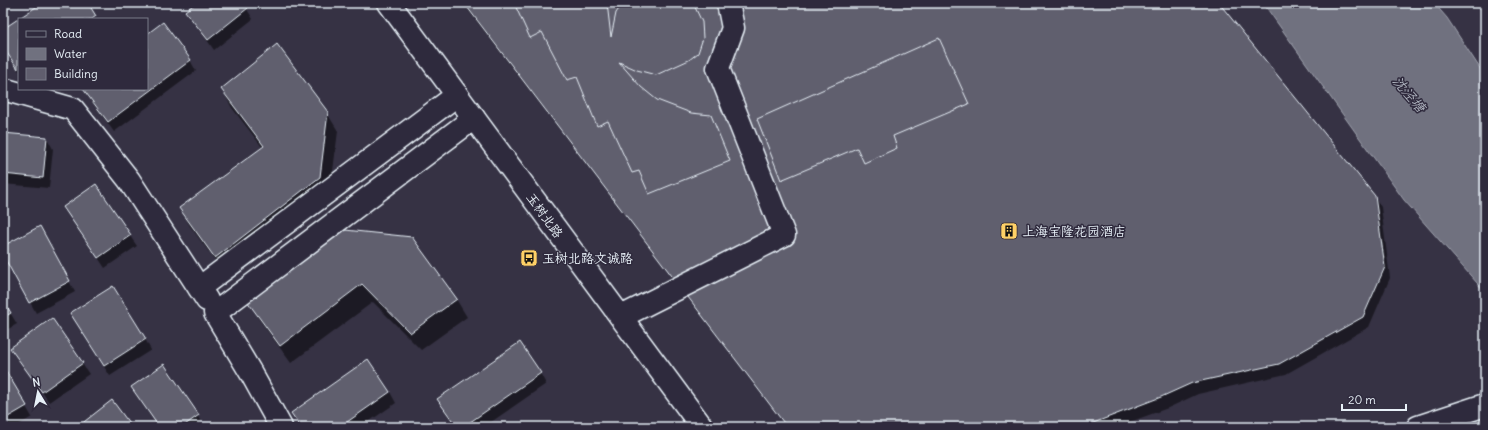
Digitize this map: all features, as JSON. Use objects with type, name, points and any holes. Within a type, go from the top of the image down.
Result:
[{"type":"street","name":"玉树北路","points":[[389,3],[702,427]]},
{"type":"street","points":[[621,317],[784,235],[718,68],[733,28],[728,3]]},
{"type":"street","points":[[3,89],[73,109],[129,180],[215,312],[251,372],[281,427]]},
{"type":"street","points":[[199,288],[457,95]]},
{"type":"street","points":[[215,312],[474,118]]},
{"type":"street","points":[[1418,427],[1485,405]]},
{"type":"water","name":"沈泾塘","points":[[1263,3],[1434,3],[1447,18],[1485,76],[1485,292],[1404,200]]},
{"type":"building","points":[[42,3],[88,3],[96,16],[93,18],[20,18]]},
{"type":"building","points":[[196,3],[244,3],[248,8],[208,40],[185,11]]},
{"type":"building","name":"上海宝隆花园酒店","points":[[464,3],[1219,3],[1375,196],[1385,267],[1363,317],[1279,364],[1192,383],[1161,397],[1083,427],[787,427]]},
{"type":"building","points":[[514,3],[607,3],[611,37],[616,13],[623,3],[693,3],[702,22],[703,38],[698,53],[689,60],[656,75],[637,70],[619,62],[641,87],[657,100],[691,113],[711,115],[730,161],[649,194],[639,171],[632,173],[608,121],[597,126],[577,77],[567,80],[542,32],[530,38]]},
{"type":"building","points":[[18,19],[18,69],[3,47],[3,29]]},
{"type":"building","points":[[163,22],[191,60],[108,122],[84,90],[148,90],[148,33]]},
{"type":"building","points":[[939,38],[969,104],[893,136],[897,148],[864,163],[857,148],[781,180],[757,119]]},
{"type":"building","points":[[277,44],[328,112],[320,177],[215,258],[179,208],[264,146],[221,89]]},
{"type":"building","points":[[3,133],[47,137],[43,178],[3,174]]},
{"type":"building","points":[[96,184],[131,235],[98,258],[63,207]]},
{"type":"building","points":[[40,226],[70,281],[29,303],[3,255],[3,246]]},
{"type":"building","points":[[345,230],[412,237],[457,299],[410,333],[362,284],[280,346],[247,301]]},
{"type":"building","points":[[113,286],[146,339],[104,366],[70,313]]},
{"type":"building","points":[[3,299],[11,313],[3,318]]},
{"type":"building","points":[[52,318],[83,363],[42,392],[10,348]]},
{"type":"building","points":[[520,342],[541,373],[463,427],[457,427],[437,399]]},
{"type":"building","points":[[368,359],[390,392],[340,427],[301,427],[291,413]]},
{"type":"building","points":[[164,364],[199,415],[182,427],[159,427],[131,387]]},
{"type":"building","points":[[3,366],[27,406],[3,420]]},
{"type":"building","points":[[112,400],[132,427],[81,427],[80,425]]},
{"type":"place","name":"上海宝隆花园酒店","points":[[1009,231]]},
{"type":"place","name":"玉树北路文诚路","points":[[529,258]]}]
